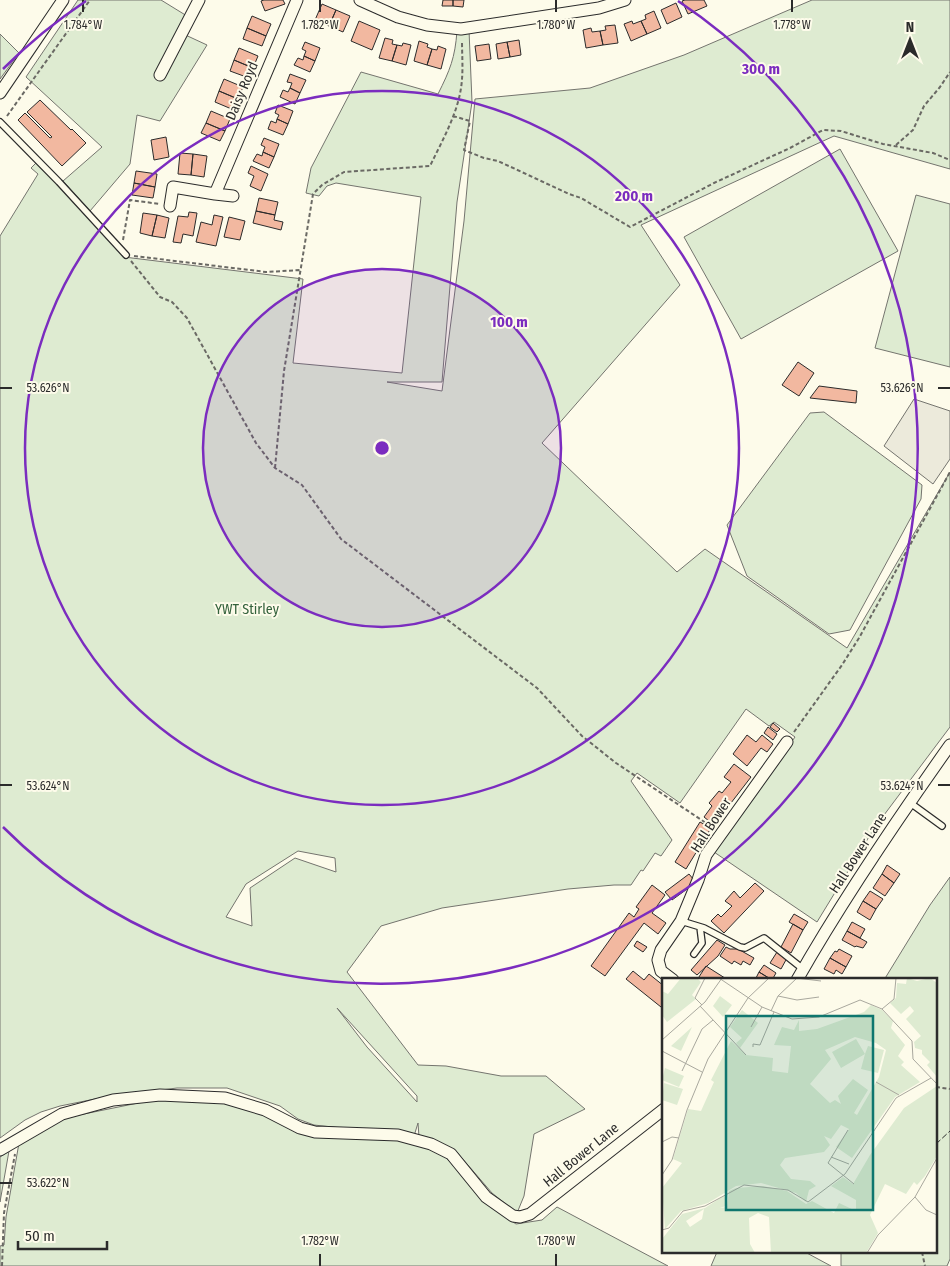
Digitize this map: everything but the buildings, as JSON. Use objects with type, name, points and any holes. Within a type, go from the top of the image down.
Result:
[{"type":"street","points":[[0,93],[63,0]]},
{"type":"street","points":[[160,75],[198,0]]},
{"type":"street","name":"Daisy Royd","points":[[215,194],[297,0]]},
{"type":"street","points":[[360,0],[398,17],[420,23],[461,29],[599,8],[625,0]]},
{"type":"street","points":[[170,206],[173,188],[233,196]]},
{"type":"street","name":"Hall Bower","points":[[670,978],[661,971],[658,960],[661,950],[681,922],[706,855],[787,742]]},
{"type":"street","name":"Hall Bower Lane","points":[[798,978],[853,888],[909,802],[950,746]]},
{"type":"street","name":"Hall Bower Lane","points":[[17,1140],[62,1114],[114,1100],[160,1095],[225,1098],[264,1110],[300,1128],[315,1132],[398,1135],[431,1144],[451,1154],[486,1197],[513,1216],[520,1217],[530,1214],[662,1111]]},
{"type":"street","points":[[0,1150],[17,1140]]},
{"type":"lane","points":[[0,122],[59,182],[126,255]]},
{"type":"lane","points":[[909,802],[942,826]]},
{"type":"lane","points":[[681,922],[700,927],[745,948],[764,938],[803,969]]},
{"type":"lane","points":[[694,954],[702,943],[700,927]]},
{"type":"path","points":[[7,116],[90,0]]},
{"type":"path","points":[[275,468],[284,371],[313,194],[322,185],[344,172],[430,166],[453,116],[462,81],[461,29]]},
{"type":"path","points":[[895,146],[913,130],[924,106],[950,72]]},
{"type":"path","points":[[453,116],[470,121],[464,150],[498,161],[581,198],[630,227],[823,130],[841,131],[950,160]]},
{"type":"path","points":[[122,250],[130,200],[170,206]]},
{"type":"path","points":[[126,255],[266,272],[300,270]]},
{"type":"path","points":[[126,255],[160,297],[172,302],[187,318],[256,443],[275,468],[302,485],[341,539],[537,688],[582,736],[616,763],[722,833]]},
{"type":"path","points":[[787,742],[859,638],[950,472]]},
{"type":"path","points":[[2,1266],[1,1243],[4,1213],[17,1140]]},
{"type":"green space","points":[[78,0],[161,0],[187,16],[179,32],[207,45],[160,121],[137,115],[130,164],[90,211],[63,181],[102,147],[26,77]]},
{"type":"green space","name":"YWT Stirley","points":[[812,0],[950,0],[950,169],[834,136],[641,225],[680,285],[542,443],[677,572],[705,549],[847,648],[950,472],[950,727],[875,827],[817,922],[714,852],[795,737],[774,722],[769,726],[746,709],[680,803],[637,773],[631,781],[672,840],[661,856],[655,853],[631,885],[568,889],[442,908],[381,926],[347,972],[418,1065],[446,1066],[501,1076],[546,1076],[585,1109],[534,1134],[524,1196],[517,1213],[492,1193],[455,1150],[419,1137],[418,1123],[414,1136],[314,1125],[298,1119],[280,1106],[227,1088],[177,1088],[105,1097],[60,1106],[25,1120],[0,1138],[0,236],[38,174],[31,168],[37,162],[124,257],[303,279],[293,363],[402,373],[421,197],[336,183],[327,186],[319,196],[306,193],[311,168],[361,72],[438,94],[451,64],[457,31],[469,30],[472,102],[457,202],[442,382],[387,382],[442,391],[464,221],[475,99],[590,88],[684,55]],"holes":[[[298,851],[335,858],[336,872],[295,858],[250,888],[252,926],[226,917],[246,884]],[[337,1008],[417,1096],[417,1102],[367,1047]]]},
{"type":"green space","points":[[0,34],[19,53],[0,79]]},
{"type":"green space","points":[[840,149],[898,251],[741,339],[684,237]]},
{"type":"green space","points":[[916,195],[950,204],[950,367],[875,348]]},
{"type":"green space","points":[[824,412],[922,485],[921,499],[850,630],[829,634],[747,576],[727,525],[810,413]]},
{"type":"green space","points":[[950,877],[950,1259],[947,1266],[841,1266],[841,1254],[938,1254],[938,978],[885,978],[930,905]]},
{"type":"green space","points":[[153,1100],[214,1102],[235,1105],[274,1119],[297,1133],[394,1139],[419,1144],[445,1157],[460,1171],[489,1206],[516,1224],[542,1220],[557,1207],[668,1266],[0,1266],[0,1246],[4,1245],[6,1217],[19,1143],[64,1118]]},
{"type":"green space","points":[[9,1151],[0,1202],[0,1157]]},
{"type":"green space","points":[[716,1254],[809,1254],[831,1266],[711,1266]]},
{"type":"shaded area","points":[[914,399],[950,411],[950,459],[933,484],[884,446]]},
{"type":"fence","points":[[938,1142],[950,1131]]}]
